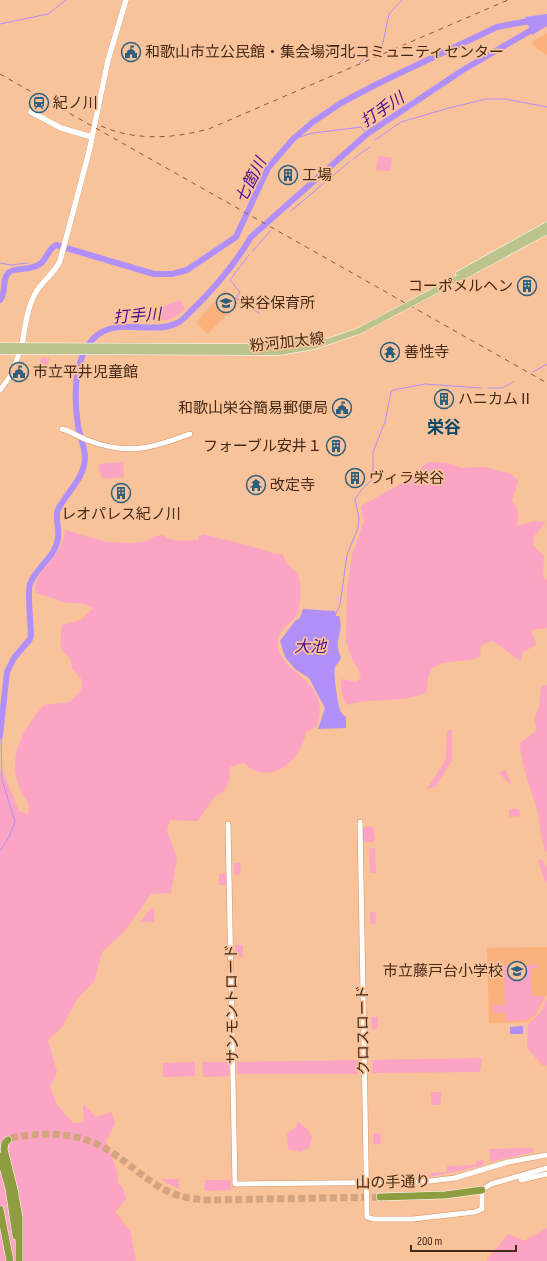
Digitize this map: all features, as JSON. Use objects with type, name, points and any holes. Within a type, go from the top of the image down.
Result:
[{"type":"highway","points":[[0,1136],[8,1139]]},
{"type":"highway","points":[[0,1141],[8,1139]]},
{"type":"highway","points":[[8,1139],[5,1143],[4,1149],[19,1217],[19,1261]]},
{"type":"highway","points":[[0,1156],[12,1203],[19,1261]]},
{"type":"highway","points":[[380,1197],[445,1195],[482,1190]]},
{"type":"highway","points":[[0,1209],[10,1261]]},
{"type":"main road","points":[[21,348],[32,301],[39,288],[58,266],[92,137],[108,60],[126,0]]},
{"type":"main road","points":[[31,112],[61,128],[92,137]]},
{"type":"main road","name":"粉河加太線","points":[[460,275],[547,226]]},
{"type":"main road","name":"粉河加太線","points":[[0,346],[52,349],[280,352],[315,346],[358,329],[547,231]]},
{"type":"main road","name":"粉河加太線","points":[[0,351],[21,348]]},
{"type":"street","points":[[0,390],[11,375],[21,348]]},
{"type":"street","points":[[62,429],[84,439],[125,449],[156,447],[190,434]]},
{"type":"street","name":"クロスロード","points":[[360,822],[367,1215],[372,1219],[413,1219],[475,1212],[482,1209],[483,1206],[482,1190]]},
{"type":"street","name":"サンモントロード","points":[[228,824],[235,1184]]},
{"type":"street","name":"山の手通り","points":[[235,1184],[440,1181],[508,1162],[547,1155]]},
{"type":"street","points":[[482,1190],[491,1184],[547,1168]]},
{"type":"street","points":[[521,1180],[547,1174]]},
{"type":"shaded area","points":[[547,33],[547,55],[532,45],[533,41]]},
{"type":"shaded area","points":[[379,156],[392,158],[390,171],[376,170]]},
{"type":"shaded area","points":[[225,290],[240,301],[208,334],[196,322]]},
{"type":"shaded area","points":[[180,300],[185,309],[173,318],[159,321],[160,308]]},
{"type":"shaded area","points":[[42,357],[50,359],[45,369],[38,368]]},
{"type":"shaded area","points":[[123,462],[124,477],[102,479],[98,466],[100,464]]},
{"type":"shaded area","points":[[429,462],[448,463],[462,468],[485,467],[511,474],[518,481],[512,501],[518,513],[517,526],[533,521],[546,522],[534,536],[533,545],[544,556],[543,576],[547,580],[547,628],[531,630],[536,645],[523,652],[520,661],[491,641],[481,646],[480,656],[475,659],[442,663],[432,668],[428,677],[427,692],[407,698],[366,701],[346,705],[341,690],[341,679],[356,682],[361,678],[358,668],[353,662],[346,641],[347,589],[352,555],[364,521],[361,506],[397,486]]},
{"type":"shaded area","points":[[65,530],[106,542],[133,543],[147,541],[155,536],[163,535],[167,538],[175,540],[198,540],[199,536],[203,534],[258,548],[275,554],[282,554],[287,564],[298,575],[300,603],[297,614],[279,635],[278,644],[280,654],[286,663],[312,687],[318,697],[320,710],[317,726],[306,732],[298,752],[291,761],[283,767],[274,772],[264,773],[254,770],[244,763],[230,767],[229,781],[224,791],[214,797],[198,821],[170,820],[167,830],[177,859],[171,893],[151,894],[123,933],[102,952],[94,982],[77,999],[62,1027],[48,1040],[57,1072],[50,1086],[57,1105],[73,1123],[84,1122],[83,1104],[96,1117],[111,1112],[115,1123],[106,1141],[117,1171],[118,1183],[123,1188],[126,1199],[115,1212],[125,1226],[130,1230],[136,1261],[0,1261],[0,772],[3,772],[19,811],[28,814],[29,806],[20,789],[16,777],[16,754],[19,744],[30,723],[44,705],[70,702],[81,690],[82,680],[72,668],[70,658],[61,647],[62,625],[81,620],[93,608],[85,604],[61,602],[35,593],[39,576],[59,548],[63,540]]},
{"type":"shaded area","points":[[547,685],[547,853],[542,839],[538,814],[522,761],[520,743],[537,730],[534,720],[539,706],[541,686]]},
{"type":"shaded area","points":[[447,730],[452,730],[452,760],[435,787],[427,789],[446,759]]},
{"type":"shaded area","points":[[506,770],[511,783],[510,784],[499,773]]},
{"type":"shaded area","points":[[509,809],[518,809],[521,816],[509,817]]},
{"type":"shaded area","points":[[373,826],[375,840],[373,842],[365,842],[363,840],[363,828]]},
{"type":"shaded area","points":[[369,848],[375,848],[376,873],[370,873]]},
{"type":"shaded area","points":[[542,859],[547,868],[547,883],[544,880],[538,860]]},
{"type":"shaded area","points":[[234,863],[241,863],[240,875],[234,874]]},
{"type":"shaded area","points":[[226,873],[226,885],[219,885],[219,874]]},
{"type":"shaded area","points":[[151,908],[154,908],[154,922],[140,922]]},
{"type":"shaded area","points":[[370,912],[376,912],[375,924],[370,924]]},
{"type":"shaded area","points":[[235,945],[243,945],[243,957],[235,957]]},
{"type":"shaded area","name":"市立藤戸台小学校","points":[[547,947],[547,994],[537,1013],[528,1022],[489,1023],[487,948]]},
{"type":"shaded area","points":[[504,965],[538,965],[538,968],[531,969],[532,996],[545,996],[536,1013],[527,1020],[506,1021],[505,1013],[493,1013],[493,1005],[505,1005]]},
{"type":"shaded area","points":[[547,999],[547,1066],[542,1065],[527,1048],[528,1024],[541,1012]]},
{"type":"shaded area","points":[[371,1017],[378,1017],[377,1029],[372,1029]]},
{"type":"shaded area","points":[[482,1058],[480,1072],[372,1073],[372,1060]]},
{"type":"shaded area","points":[[359,1060],[358,1074],[237,1074],[237,1062]]},
{"type":"shaded area","points":[[195,1062],[195,1076],[163,1077],[163,1063]]},
{"type":"shaded area","points":[[202,1062],[229,1062],[229,1074],[227,1076],[203,1077]]},
{"type":"shaded area","points":[[431,1092],[441,1092],[441,1105],[431,1105]]},
{"type":"shaded area","points":[[297,1121],[308,1130],[312,1138],[309,1148],[300,1152],[288,1149],[287,1133],[297,1126]]},
{"type":"shaded area","points":[[373,1133],[380,1133],[381,1142],[379,1144],[373,1144]]},
{"type":"shaded area","points":[[533,1148],[533,1152],[490,1161],[489,1149]]},
{"type":"shaded area","points":[[483,1160],[483,1165],[480,1166],[430,1177],[430,1173],[447,1172],[447,1166],[476,1165],[476,1161]]},
{"type":"shaded area","points":[[160,1179],[179,1179],[179,1189]]},
{"type":"shaded area","points":[[205,1180],[231,1180],[231,1190],[206,1191],[204,1189]]},
{"type":"shaded area","points":[[547,1228],[547,1261],[486,1261],[508,1234],[524,1241]]},
{"type":"water","points":[[547,14],[547,26],[532,35],[525,17]]},
{"type":"water","name":"大池","points":[[303,609],[335,611],[336,616],[339,616],[341,627],[338,646],[341,657],[335,668],[335,676],[337,697],[341,713],[346,717],[346,728],[318,729],[325,708],[309,678],[295,669],[285,657],[280,641],[295,621],[300,618]]},
{"type":"water","points":[[523,1026],[523,1034],[510,1034],[510,1027]]},
{"type":"waterway","points":[[0,24],[48,14],[66,0]]},
{"type":"waterway","points":[[360,62],[373,49],[382,47],[389,14],[402,0]]},
{"type":"waterway","name":"七箇川","points":[[0,300],[3,293],[5,279],[9,272],[32,268],[40,264],[51,249],[56,245],[154,274],[172,274],[187,270],[236,237],[268,168],[293,139],[313,122],[341,103],[377,84],[497,27],[534,21]]},
{"type":"waterway","name":"打手川","points":[[0,736],[7,672],[14,658],[30,639],[31,635],[29,601],[30,584],[37,572],[54,551],[58,538],[58,510],[76,484],[84,465],[85,454],[78,426],[76,380],[78,369],[86,348],[93,339],[102,332],[112,328],[156,328],[181,321],[224,276],[251,237],[367,134],[463,70],[547,21]]},
{"type":"waterway","points":[[375,140],[401,122],[486,99],[505,99],[547,107]]},
{"type":"waterway","points":[[293,139],[313,133],[361,127],[367,134]]},
{"type":"waterway","points":[[353,159],[370,147]]},
{"type":"waterway","points":[[291,211],[349,162]]},
{"type":"waterway","points":[[252,252],[270,231]]},
{"type":"waterway","points":[[249,255],[230,280],[240,292],[236,298],[259,313]]},
{"type":"waterway","points":[[0,263],[11,265],[28,263]]},
{"type":"waterway","points":[[533,372],[547,364]]},
{"type":"waterway","points":[[488,388],[502,388],[513,382]]},
{"type":"waterway","points":[[335,615],[340,605],[347,555],[358,528],[359,518],[355,499],[361,490],[373,479],[373,452],[385,422],[391,392],[393,390],[425,384],[481,388]]},
{"type":"waterway","points":[[0,851],[9,837],[15,821],[2,780],[1,736]]},
{"type":"tunnel","points":[[11,1138],[37,1134],[50,1134],[87,1140],[111,1152],[166,1191],[193,1199],[380,1197]]},
{"type":"railway","points":[[101,126],[127,134],[155,137],[197,132],[211,128],[508,0]]},
{"type":"railway","points":[[0,74],[547,383]]},
{"type":"place","name":"和歌山市立公民館・集会場河北コミュニティセンター","points":[[131,52]]},
{"type":"place","name":"紀ノ川","points":[[39,103]]},
{"type":"place","name":"工場","points":[[288,175]]},
{"type":"place","name":"コーポメルヘン","points":[[527,286]]},
{"type":"place","name":"栄谷保育所","points":[[226,303]]},
{"type":"place","name":"善性寺","points":[[390,352]]},
{"type":"place","name":"市立平井児童館","points":[[19,372]]},
{"type":"place","name":"ハニカムⅡ","points":[[444,399]]},
{"type":"place","name":"和歌山栄谷簡易郵便局","points":[[342,408]]},
{"type":"place","name":"フォーブル安井１","points":[[336,446]]},
{"type":"place","name":"ヴィラ栄谷","points":[[355,478]]},
{"type":"place","name":"改定寺","points":[[256,485]]},
{"type":"place","name":"レオパレス紀ノ川","points":[[121,493]]},
{"type":"place","name":"市立藤戸台小学校","points":[[517,971]]},
{"type":"district","name":"栄谷","points":[[444,427]]}]
